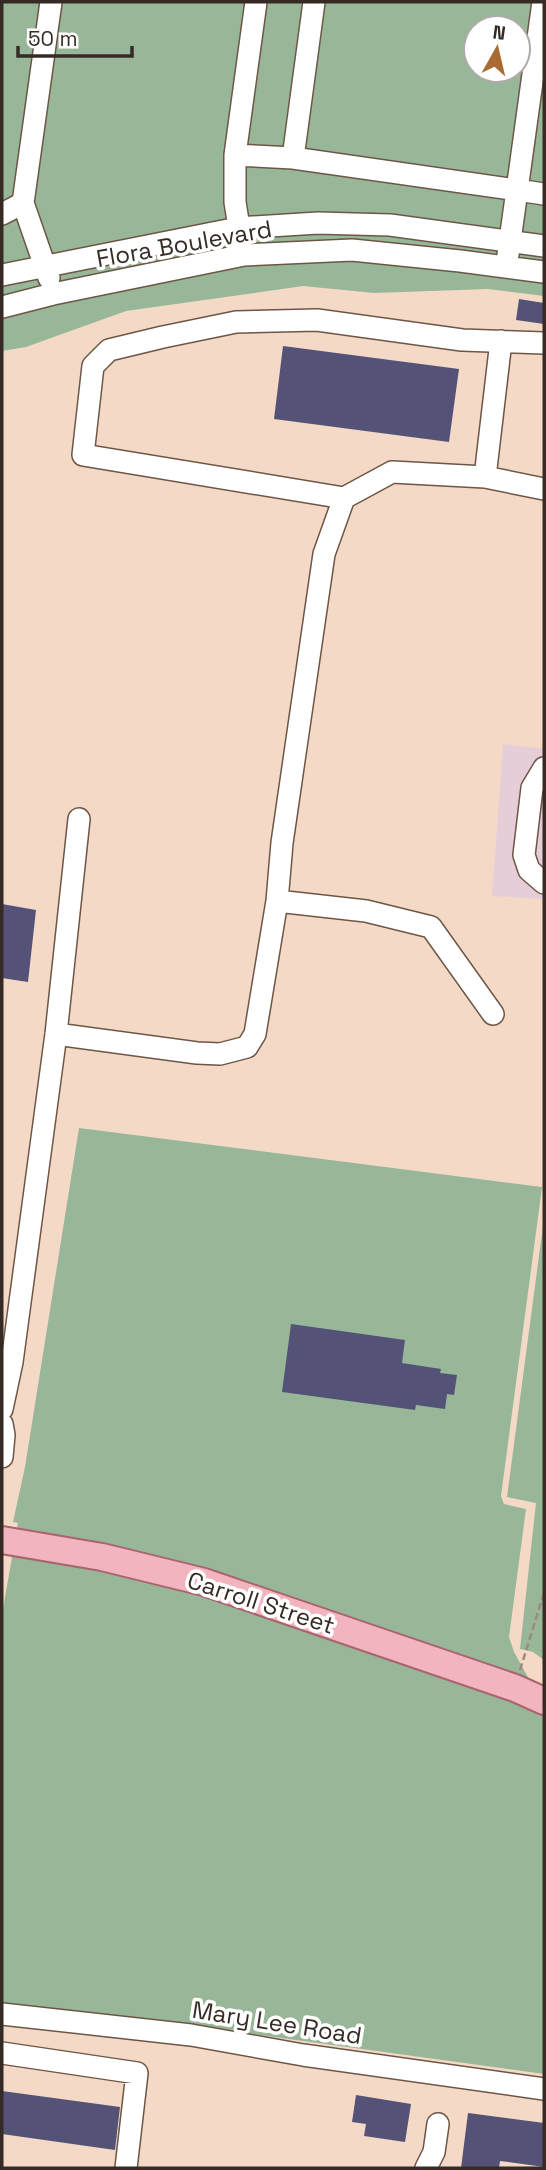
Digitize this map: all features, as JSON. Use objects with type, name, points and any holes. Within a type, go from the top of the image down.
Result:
[{"type":"main road","name":"Carroll Street","points":[[2,1540],[102,1557],[204,1582],[514,1688],[544,1701]]},
{"type":"main road","name":"Carroll Street","points":[[514,1688],[544,1689]]},
{"type":"street","points":[[51,2],[23,203],[47,266],[53,294]]},
{"type":"street","points":[[244,255],[233,180],[256,2]]},
{"type":"street","points":[[293,158],[313,2]]},
{"type":"street","points":[[506,267],[543,2]]},
{"type":"street","points":[[235,155],[293,158],[544,194]]},
{"type":"street","points":[[2,214],[23,203]]},
{"type":"street","name":"Flora Boulevard","points":[[2,275],[238,228],[318,223],[390,225],[544,246]]},
{"type":"street","name":"Flora Boulevard","points":[[2,307],[244,255],[352,250],[544,272]]},
{"type":"street","points":[[544,342],[462,340],[317,320],[236,322],[163,337],[109,351],[93,366],[83,455],[344,498],[392,472],[485,477],[544,489]]},
{"type":"street","points":[[485,477],[501,341]]},
{"type":"street","points":[[56,1034],[220,1054],[247,1047],[255,1034],[277,901],[282,843],[324,554],[344,498]]},
{"type":"street","points":[[544,768],[533,788],[524,855],[529,870],[544,883]]},
{"type":"street","points":[[2,1409],[56,1034],[79,819]]},
{"type":"street","points":[[277,901],[366,911],[431,928],[493,1014]]},
{"type":"street","points":[[2,1424],[2,1457]]},
{"type":"street","name":"Mary Lee Road","points":[[2,2014],[191,2035],[303,2055],[544,2089]]},
{"type":"street","points":[[2,2053],[137,2073],[126,2168]]},
{"type":"street","points":[[426,2168],[433,2152],[438,2124]]},
{"type":"path","points":[[514,1688],[544,1592]]},
{"type":"shaded area","points":[[503,744],[544,749],[544,899],[492,896]]},
{"type":"green space","points":[[2,2],[544,2],[544,237],[390,217],[2,266]]},
{"type":"green space","points":[[318,232],[389,234],[544,255],[544,263],[353,241],[2,298],[2,284],[238,236]]},
{"type":"green space","points":[[351,259],[459,269],[544,281],[544,296],[488,289],[374,293],[303,286],[126,311],[26,347],[2,351],[2,316],[245,264]]},
{"type":"green space","points":[[79,1128],[542,1187],[501,1496],[504,1504],[526,1509],[509,1637],[529,1679],[516,1679],[16,1534],[18,1523],[13,1522],[25,1467]]},
{"type":"green space","points":[[544,1218],[544,1660],[533,1652],[520,1649],[536,1503],[507,1497]]},
{"type":"green space","points":[[13,1551],[202,1591],[544,1710],[544,2074],[201,2027],[2,2005],[2,1615]]},
{"type":"building","points":[[519,299],[544,303],[544,324],[516,320]]},
{"type":"building","points":[[283,346],[459,369],[449,442],[274,419]]},
{"type":"building","points":[[2,904],[36,910],[28,982],[2,978]]},
{"type":"building","points":[[291,1324],[405,1340],[402,1363],[441,1369],[440,1373],[457,1375],[454,1395],[447,1394],[445,1409],[416,1405],[415,1410],[282,1392]]},
{"type":"building","points":[[2,2091],[120,2107],[115,2150],[2,2134]]},
{"type":"building","points":[[356,2095],[411,2104],[405,2142],[364,2136],[366,2124],[352,2122]]},
{"type":"building","points":[[468,2113],[544,2123],[544,2167],[500,2161],[499,2168],[461,2168]]}]
